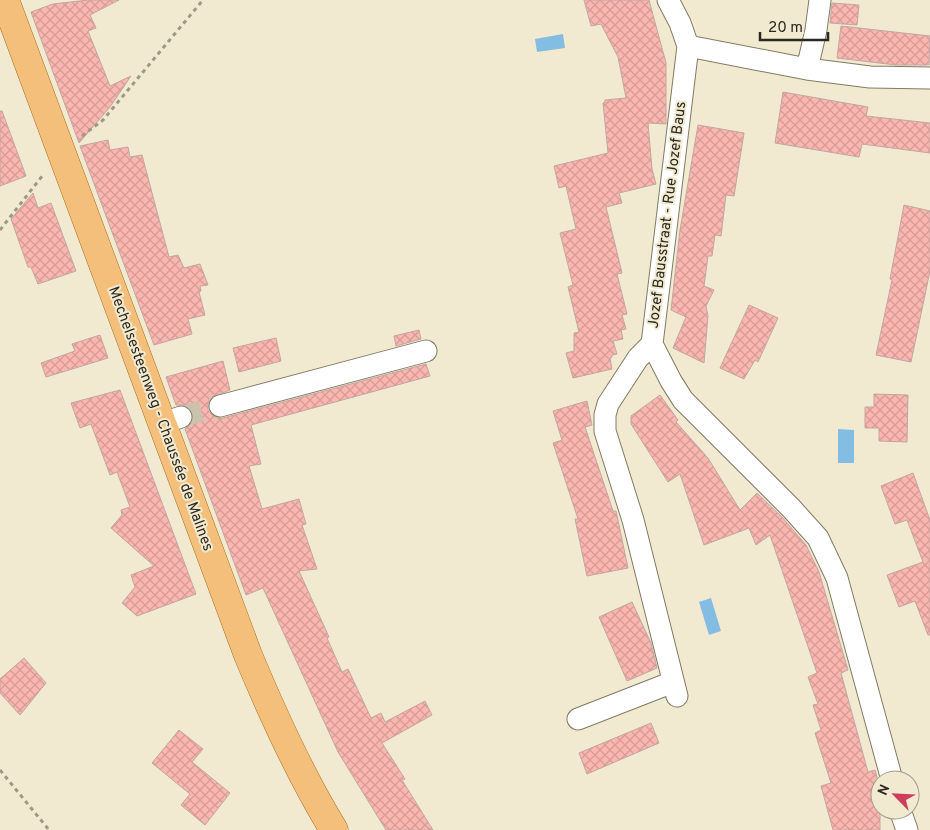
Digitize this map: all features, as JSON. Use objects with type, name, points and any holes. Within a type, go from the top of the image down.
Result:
[{"type":"main road","name":"Mechelsesteenweg - Chaussée de Malines","points":[[5,0],[59,146],[171,420],[248,655],[269,706],[307,784],[334,830]]},
{"type":"street","name":"Jozef Bausstraat - Rue Jozef Baus","points":[[668,0],[680,23],[688,46],[652,344],[683,400],[791,508],[818,538],[837,578],[889,770]]},
{"type":"street","points":[[807,69],[816,30],[820,0]]},
{"type":"street","points":[[688,46],[807,69],[870,77],[930,78]]},
{"type":"street","points":[[578,719],[675,689],[633,520],[605,431],[605,415],[608,404],[638,358],[652,344]]},
{"type":"street","points":[[220,406],[426,351]]},
{"type":"path","points":[[0,230],[41,179],[59,146],[80,138],[103,120],[203,0]]},
{"type":"path","points":[[0,770],[49,830]]},
{"type":"water","points":[[563,34],[565,48],[537,52],[535,39]]},
{"type":"water","points":[[838,429],[854,430],[854,463],[838,463]]},
{"type":"water","points":[[711,598],[721,631],[709,635],[699,602]]},
{"type":"building","points":[[88,0],[119,0],[90,15],[96,28],[88,31],[110,86],[131,76],[110,107],[79,143],[31,12],[53,4]]},
{"type":"building","points":[[584,0],[649,0],[666,63],[666,124],[648,123],[652,169],[656,184],[619,193],[622,203],[606,207],[622,273],[617,274],[627,314],[622,315],[626,329],[621,330],[623,339],[613,341],[617,354],[612,355],[610,358],[612,369],[573,378],[566,353],[574,351],[574,333],[579,332],[568,287],[573,285],[560,233],[576,229],[566,186],[559,188],[554,166],[608,153],[603,103],[605,100],[626,98],[618,57],[601,24],[591,26]]},
{"type":"building","points":[[832,3],[859,5],[857,25],[830,23]]},
{"type":"building","points":[[841,26],[930,36],[929,65],[896,65],[837,58]]},
{"type":"building","points":[[783,92],[868,107],[866,116],[930,123],[930,153],[862,144],[859,157],[775,143]]},
{"type":"building","points":[[0,111],[2,111],[26,176],[0,186]]},
{"type":"building","points":[[698,125],[744,133],[734,196],[726,195],[721,236],[715,235],[712,256],[708,256],[704,286],[714,290],[706,306],[708,316],[704,363],[673,348],[686,317],[671,310],[680,230]]},
{"type":"building","points":[[108,140],[110,150],[128,147],[130,157],[142,155],[169,257],[178,255],[184,268],[200,264],[208,285],[200,286],[201,291],[199,292],[205,315],[188,319],[192,334],[154,345],[80,146]]},
{"type":"building","points":[[33,193],[38,208],[51,203],[76,271],[38,284],[31,267],[28,267],[11,219]]},
{"type":"building","points":[[904,205],[930,211],[930,271],[911,362],[876,355],[892,280],[890,279]]},
{"type":"building","points":[[749,305],[778,318],[758,362],[755,360],[744,379],[720,368]]},
{"type":"building","points":[[419,330],[421,339],[396,346],[394,336]]},
{"type":"building","points":[[100,335],[108,358],[46,377],[41,363],[75,351],[72,344]]},
{"type":"building","points":[[276,338],[281,361],[239,372],[233,348]]},
{"type":"building","points":[[223,361],[230,390],[212,397],[208,403],[208,410],[217,418],[223,418],[426,364],[430,376],[251,425],[261,464],[249,466],[262,509],[299,499],[306,524],[302,525],[317,569],[299,571],[329,637],[327,638],[342,672],[348,669],[371,718],[381,713],[385,722],[425,701],[432,715],[382,743],[405,779],[402,780],[433,830],[386,830],[338,752],[263,588],[246,595],[185,429],[193,420],[193,412],[184,405],[176,405],[166,377]]},
{"type":"building","points":[[120,390],[196,594],[137,616],[122,603],[135,587],[131,575],[154,566],[111,528],[122,515],[121,510],[130,507],[117,472],[110,475],[91,424],[80,428],[71,403]]},
{"type":"building","points":[[874,394],[908,395],[907,442],[879,441],[879,428],[865,428],[865,407],[874,407]]},
{"type":"building","points":[[660,395],[678,420],[676,422],[708,458],[740,510],[757,493],[782,517],[806,545],[819,572],[848,670],[841,673],[868,772],[870,771],[870,820],[880,820],[880,830],[833,830],[821,786],[831,783],[815,733],[821,730],[813,705],[818,704],[808,677],[817,673],[770,535],[756,545],[749,528],[704,545],[680,474],[668,482],[631,424],[631,416]]},
{"type":"building","points":[[587,401],[592,425],[585,427],[613,511],[616,511],[628,568],[587,576],[575,519],[578,519],[553,443],[562,440],[553,411]]},
{"type":"building","points":[[913,473],[930,520],[930,635],[928,635],[915,601],[899,607],[887,575],[923,562],[907,520],[895,524],[881,486]]},
{"type":"building","points":[[632,602],[651,643],[657,668],[627,681],[599,617]]},
{"type":"building","points":[[24,658],[46,683],[20,715],[0,693],[0,679]]},
{"type":"building","points":[[651,723],[659,743],[587,774],[579,753]]},
{"type":"building","points":[[179,730],[203,749],[192,762],[230,793],[205,825],[181,805],[190,794],[152,763]]},
{"type":"tunnel","points":[[181,417],[220,406]]}]
